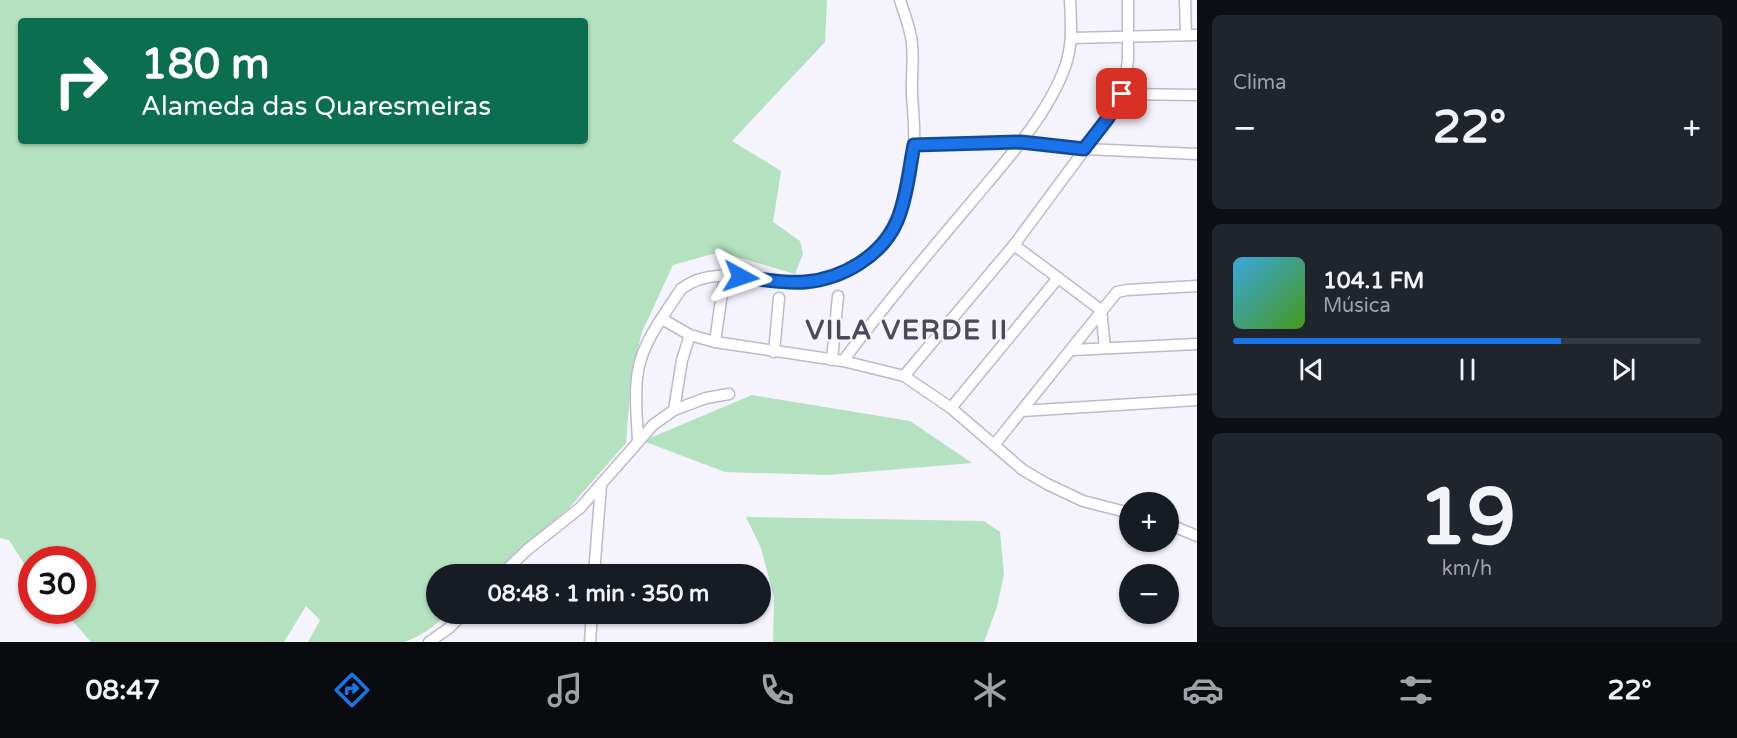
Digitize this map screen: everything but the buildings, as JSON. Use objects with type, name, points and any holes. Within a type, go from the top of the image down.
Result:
[{"type":"street","points":[[638,441],[636,391],[638,370],[645,348],[681,289],[701,278],[720,275],[805,282],[831,277],[856,266],[877,250],[896,224],[904,200],[914,145],[912,42],[900,0]]},
{"type":"street","points":[[838,360],[1021,142],[1064,70],[1072,38],[1070,0]]},
{"type":"street","points":[[904,376],[1014,245],[1108,118],[1122,94],[1129,35],[1128,0]]},
{"type":"street","points":[[1072,38],[1191,35],[1185,0]]},
{"type":"street","points":[[1122,94],[1197,95]]},
{"type":"street","points":[[914,145],[1021,142],[1084,149],[1197,154]]},
{"type":"street","points":[[1014,245],[1101,310],[1106,348]]},
{"type":"street","points":[[951,408],[1058,278]]},
{"type":"street","points":[[715,342],[723,286]]},
{"type":"street","points":[[994,445],[1117,292],[1197,286]]},
{"type":"street","points":[[838,296],[838,360]]},
{"type":"street","points":[[774,352],[779,297]]},
{"type":"street","points":[[662,319],[690,335],[715,342],[838,360],[904,376],[951,408],[1023,470],[1083,501],[1119,510]]},
{"type":"street","points":[[675,410],[682,360],[690,335]]},
{"type":"street","points":[[1072,350],[1197,344]]},
{"type":"street","points":[[513,564],[534,544],[570,517],[653,425],[675,410],[706,398],[729,394]]},
{"type":"street","points":[[1022,411],[1197,400]]},
{"type":"street","points":[[595,564],[601,485]]},
{"type":"street","points":[[1179,529],[1197,536]]},
{"type":"street","points":[[429,642],[452,624]]},
{"type":"street","points":[[590,642],[591,624]]},
{"type":"green space","points":[[0,0],[827,0],[825,42],[732,141],[781,171],[773,222],[800,241],[803,254],[795,274],[720,252],[673,265],[642,332],[631,378],[626,443],[569,508],[505,564],[426,564],[426,624],[436,624],[428,630],[404,642],[308,642],[320,620],[306,606],[284,642],[91,642],[75,624],[96,624],[96,546],[18,546],[18,554],[9,540],[0,538]]},
{"type":"green space","points":[[752,395],[910,421],[972,463],[828,475],[725,472],[643,441]]},
{"type":"green space","points":[[746,517],[984,521],[1000,532],[1004,574],[997,607],[984,642],[773,642],[774,597],[771,586],[771,564],[765,564],[761,548]]},
{"type":"district","name":"VILA VERDE II","points":[[907,330]]},
{"type":"route","points":[[741,277],[805,282],[831,277],[856,266],[877,250],[896,224],[904,200],[914,145],[1021,142],[1084,149],[1108,118],[1122,94]]}]
